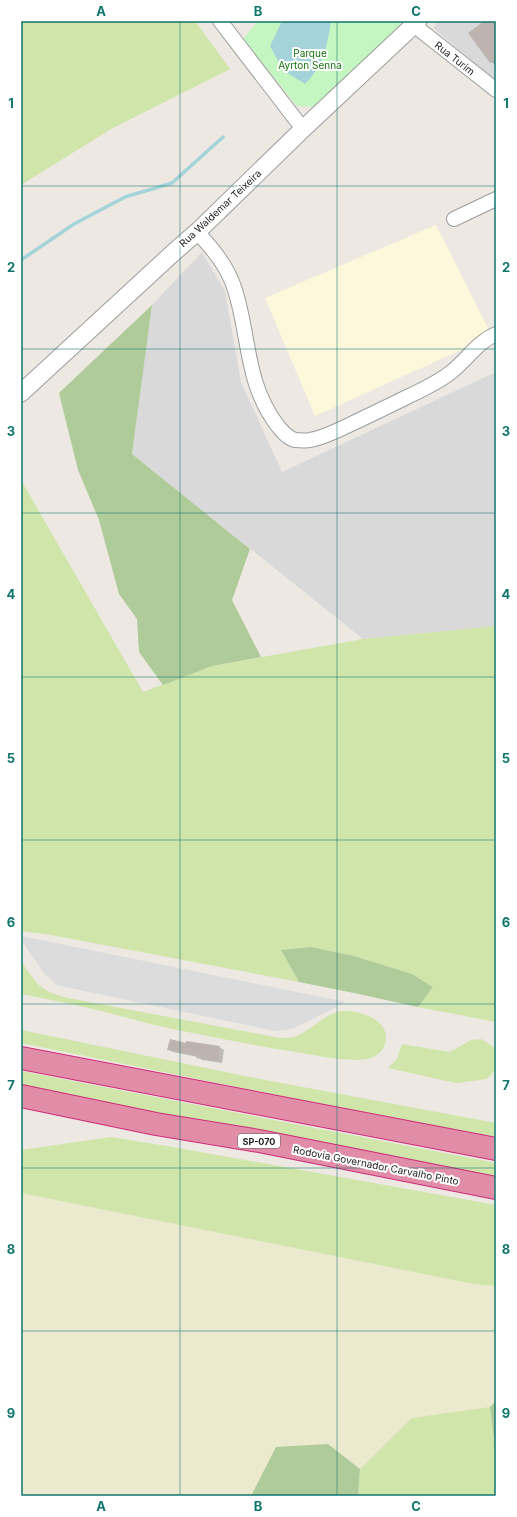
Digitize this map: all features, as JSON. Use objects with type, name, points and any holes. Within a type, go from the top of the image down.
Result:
[{"type":"highway","points":[[21,1058],[496,1149]]},
{"type":"highway","name":"Rodovia Governador Carvalho Pinto","points":[[21,1096],[156,1124],[259,1141],[496,1188]]},
{"type":"street","points":[[220,21],[303,129]]},
{"type":"street","name":"Rua Waldemar Teixeira","points":[[21,393],[197,232],[303,129],[416,23]]},
{"type":"street","name":"Rua Turim","points":[[416,23],[496,90]]},
{"type":"street","points":[[454,219],[496,199]]},
{"type":"street","points":[[197,232],[214,251],[225,267],[235,289],[251,369],[262,401],[280,430],[288,437],[295,440],[310,440],[323,436],[376,413],[438,382],[452,372],[479,345],[494,335]]},
{"type":"shaded area","points":[[438,21],[496,21],[496,81],[433,28]]},
{"type":"shaded area","points":[[436,225],[492,336],[315,416],[265,298]]},
{"type":"shaded area","points":[[202,252],[225,291],[241,382],[282,472],[496,372],[496,626],[363,639],[132,454],[152,305]]},
{"type":"shaded area","points":[[21,936],[346,1002],[292,1029],[275,1031],[56,985],[44,973],[21,940]]},
{"type":"shaded area","points":[[21,1193],[474,1284],[496,1286],[496,1401],[490,1407],[412,1418],[360,1469],[328,1444],[276,1447],[251,1496],[21,1496]]},
{"type":"green space","points":[[21,21],[195,21],[230,69],[111,129],[21,185]]},
{"type":"green space","name":"Parque Ayrton Senna","points":[[258,21],[406,21],[315,107],[297,106],[243,39]]},
{"type":"green space","points":[[152,305],[132,454],[250,549],[232,600],[261,657],[212,666],[163,685],[139,652],[137,619],[119,594],[99,520],[78,470],[59,393]]},
{"type":"green space","points":[[21,480],[143,692],[212,666],[363,639],[496,626],[496,1022],[418,1007],[433,987],[412,974],[354,956],[311,947],[281,950],[299,982],[51,935],[21,931]]},
{"type":"green space","points":[[311,947],[354,956],[412,974],[433,987],[418,1007],[299,982],[281,950]]},
{"type":"green space","points":[[21,961],[40,986],[50,992],[68,998],[280,1038],[291,1038],[297,1036],[326,1017],[338,1012],[345,1011],[360,1013],[374,1019],[380,1024],[386,1036],[385,1044],[380,1052],[373,1057],[367,1059],[349,1060],[245,1043],[150,1024],[90,1008],[21,994]]},
{"type":"green space","points":[[21,1030],[260,1079],[496,1123],[496,1137],[326,1105],[21,1043]]},
{"type":"green space","points":[[481,1039],[494,1048],[496,1054],[496,1069],[487,1079],[456,1083],[388,1068],[397,1059],[402,1044],[450,1052],[471,1040]]},
{"type":"green space","points":[[21,1071],[496,1163],[496,1184],[21,1091]]},
{"type":"green space","points":[[111,1137],[496,1205],[496,1286],[474,1284],[21,1193],[21,1150]]},
{"type":"green space","points":[[496,1401],[496,1458],[490,1407]]},
{"type":"green space","points":[[490,1407],[496,1458],[496,1496],[358,1496],[360,1469],[412,1418]]},
{"type":"green space","points":[[328,1444],[360,1469],[358,1496],[251,1496],[276,1447]]},
{"type":"water","points":[[282,21],[331,21],[324,55],[317,69],[305,84],[283,70],[270,46]]},
{"type":"building","points":[[484,21],[496,21],[496,59],[490,63],[468,33]]},
{"type":"building","points":[[170,1039],[186,1043],[186,1041],[220,1046],[218,1061],[196,1058],[197,1055],[167,1050]]},
{"type":"waterway","points":[[21,260],[74,224],[125,197],[172,183],[223,137]]}]
